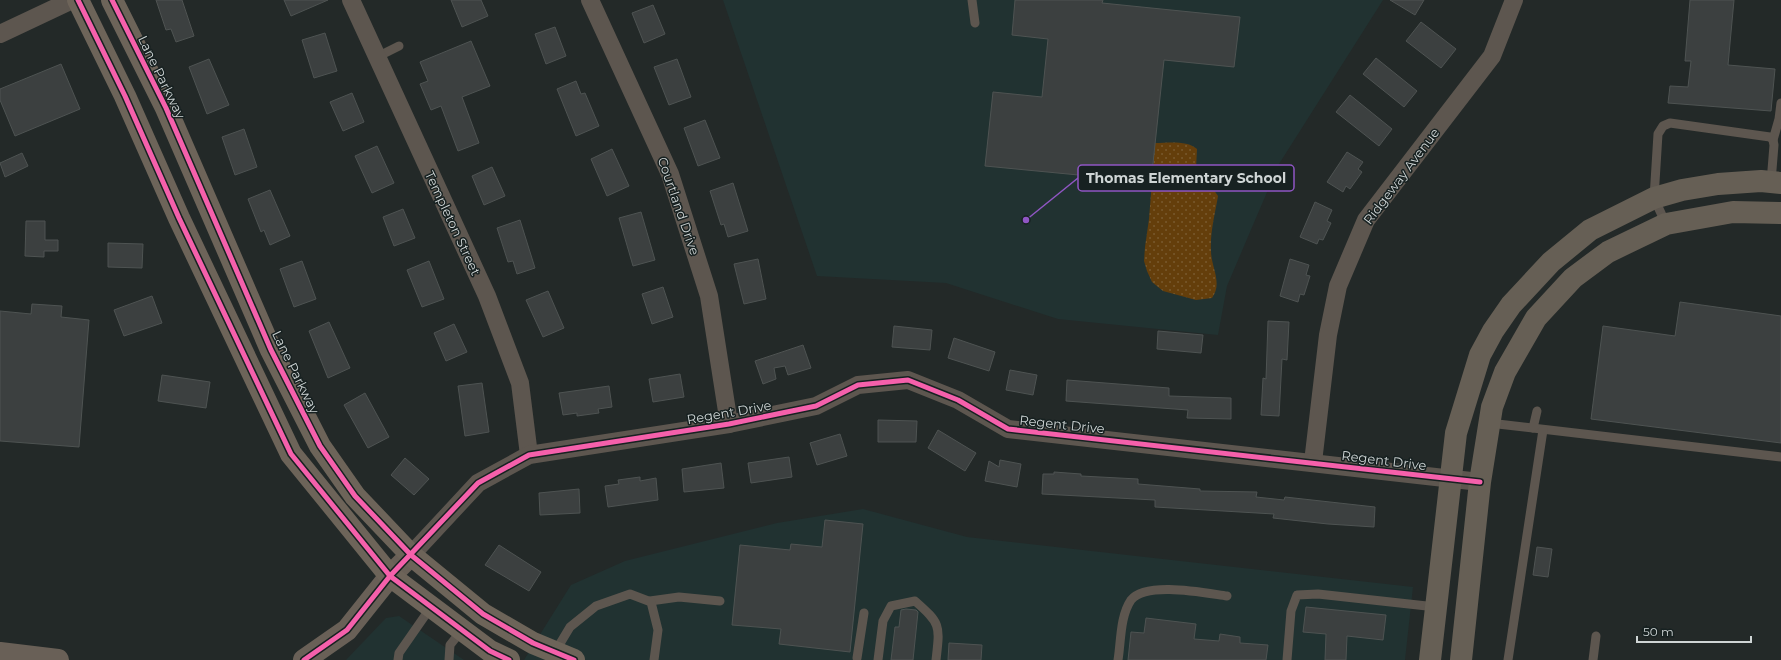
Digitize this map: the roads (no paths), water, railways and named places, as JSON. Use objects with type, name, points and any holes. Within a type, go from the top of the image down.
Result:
[{"type":"highway","points":[[78,0],[125,96],[179,218],[291,454],[390,576],[503,659]]},
{"type":"highway","name":"Lane Parkway","points":[[112,0],[166,108],[271,350],[320,446],[355,496],[411,555],[483,614],[533,643],[565,656]]},
{"type":"main road","points":[[1430,660],[1456,433],[1480,355],[1493,331],[1511,305],[1551,262],[1590,230],[1654,198],[1682,190],[1718,184],[1776,183]]},
{"type":"main road","points":[[1461,660],[1480,482],[1492,407],[1504,372],[1536,318],[1573,278],[1608,252],[1666,224],[1733,212],[1781,213]]},
{"type":"street","points":[[0,34],[72,0]]},
{"type":"street","name":"Templeton Street","points":[[351,0],[488,296],[520,382],[529,455]]},
{"type":"street","name":"Courtland Drive","points":[[590,0],[670,174],[709,296],[729,424]]},
{"type":"street","name":"Ridgeway Avenue","points":[[1312,462],[1328,335],[1338,286],[1366,220],[1492,56],[1514,0]]},
{"type":"street","name":"Regent Drive","points":[[411,555],[478,483],[529,455],[729,424],[816,406],[858,385],[908,380],[958,400],[1008,429],[1480,482]]},
{"type":"street","points":[[304,660],[347,630],[390,576],[411,555]]},
{"type":"street","points":[[0,653],[58,660]]},
{"type":"lane","points":[[972,0],[975,24]]},
{"type":"lane","points":[[377,57],[399,46]]},
{"type":"lane","points":[[1776,183],[1773,140],[1779,119],[1781,103]]},
{"type":"lane","points":[[1666,224],[1654,198],[1658,134],[1664,126],[1670,123],[1770,137],[1773,140]]},
{"type":"lane","points":[[1533,428],[1538,411]]},
{"type":"lane","points":[[1489,423],[1781,457]]},
{"type":"lane","points":[[1508,660],[1544,430]]},
{"type":"lane","points":[[1118,660],[1124,617],[1132,599],[1149,590],[1167,589],[1226,596]]},
{"type":"lane","points":[[565,656],[570,627],[596,606],[630,594],[650,601],[679,597],[720,601]]},
{"type":"lane","points":[[1287,660],[1292,611],[1297,595],[1318,594],[1436,607]]},
{"type":"lane","points":[[650,601],[658,630],[654,660]]},
{"type":"lane","points":[[878,660],[883,621],[892,606],[915,601],[933,617],[939,632],[936,660]]},
{"type":"lane","points":[[398,660],[399,653],[431,607]]},
{"type":"lane","points":[[857,658],[864,614]]},
{"type":"lane","points":[[448,660],[450,646],[462,630]]},
{"type":"lane","points":[[1593,660],[1596,636]]},
{"type":"place","name":"Thomas Elementary School","points":[[1026,220]]}]
